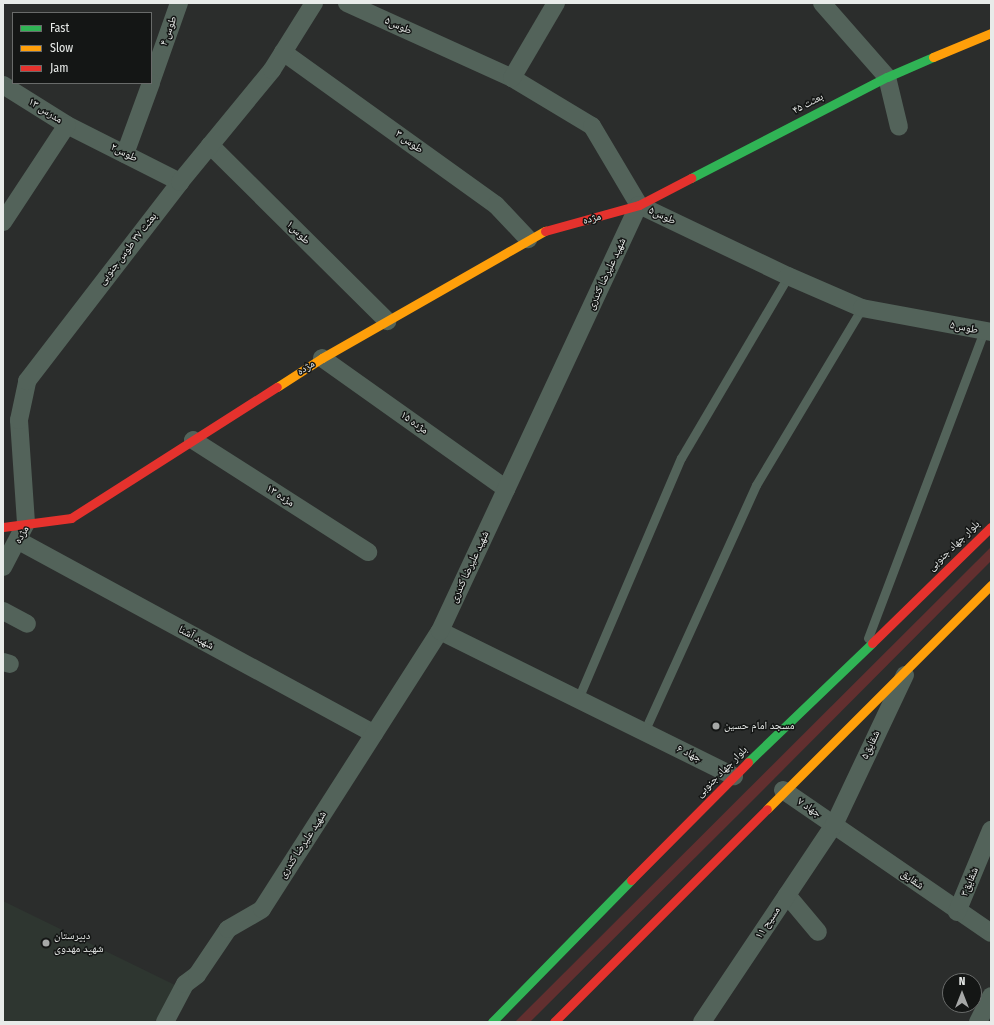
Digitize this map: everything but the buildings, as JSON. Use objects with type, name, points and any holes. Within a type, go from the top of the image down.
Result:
[{"type":"main road","name":"بعثت ۴۵","points":[[640,205],[887,77],[991,33]]},
{"type":"main road","name":"مژده","points":[[26,524],[71,518],[322,358],[538,233],[640,205]]},
{"type":"main road","points":[[3,527],[26,524]]},
{"type":"main road","name":"بلوار جهاد جنوبی","points":[[492,1022],[734,776],[991,527]]},
{"type":"main road","points":[[554,1022],[783,790],[991,585]]},
{"type":"street","name":"طوس ۴","points":[[152,79],[179,3]]},
{"type":"street","name":"بعثت ۳۷ طوس جنوبی","points":[[26,524],[19,420],[27,381],[180,182],[272,70],[314,3]]},
{"type":"street","name":"طوس۵","points":[[347,3],[512,78],[592,126],[640,205],[788,276],[862,308],[987,332]]},
{"type":"street","points":[[512,78],[556,3]]},
{"type":"street","points":[[822,3],[887,77],[899,127]]},
{"type":"street","name":"طوس ۳","points":[[283,52],[496,205],[528,239]]},
{"type":"street","name":"طوس ۴","points":[[125,154],[150,84]]},
{"type":"street","name":"مدرس ۱۳","points":[[3,85],[67,125]]},
{"type":"street","points":[[3,222],[67,125]]},
{"type":"street","name":"طوس۲","points":[[67,125],[180,182]]},
{"type":"street","name":"طوس۱","points":[[210,146],[386,321]]},
{"type":"street","name":"شهید علیرضا کندری","points":[[165,1022],[185,984],[197,975],[228,929],[262,909],[440,631],[640,205]]},
{"type":"street","name":"مژده ۱۵","points":[[322,358],[506,489]]},
{"type":"street","name":"مژده ۱۳","points":[[192,440],[368,552]]},
{"type":"street","name":"مژده","points":[[3,567],[19,541],[26,524]]},
{"type":"street","name":"شهبد آشنا","points":[[19,541],[374,734]]},
{"type":"street","points":[[3,612],[27,624]]},
{"type":"street","name":"جهاد ۶","points":[[440,631],[734,776]]},
{"type":"street","name":"شقایق۵","points":[[834,825],[909,666]]},
{"type":"street","name":"جهاد ۷","points":[[783,790],[834,825]]},
{"type":"street","name":"مسیح ۱۱","points":[[703,1022],[834,825]]},
{"type":"street","name":"شقایق","points":[[834,825],[958,912],[991,933]]},
{"type":"street","name":"شقایق۳","points":[[958,912],[991,830]]},
{"type":"street","points":[[787,895],[818,932]]},
{"type":"street","points":[[978,1022],[991,996]]},
{"type":"lane","points":[[578,699],[681,458],[788,276]]},
{"type":"lane","points":[[644,732],[756,485],[862,308]]},
{"type":"lane","points":[[863,651],[987,332]]},
{"type":"shaded area","points":[[991,547],[991,561],[742,811],[530,1022],[515,1022]]},
{"type":"shaded area","name":"دبیرستان شهید مهدوی","points":[[3,901],[177,986],[155,1022],[3,1022]]},
{"type":"traffic: fast","points":[[691,178],[887,77],[933,57]]},
{"type":"traffic: fast","points":[[748,762],[872,643]]},
{"type":"traffic: fast","points":[[492,1022],[631,880]]},
{"type":"traffic: slow","points":[[933,57],[991,33]]},
{"type":"traffic: slow","points":[[277,387],[322,358],[545,231]]},
{"type":"traffic: slow","points":[[767,809],[991,585]]},
{"type":"traffic: jam","points":[[545,231],[639,205],[691,178]]},
{"type":"traffic: jam","points":[[3,527],[71,518],[277,387]]},
{"type":"traffic: jam","points":[[872,643],[991,527]]},
{"type":"traffic: jam","points":[[631,880],[748,762]]},
{"type":"traffic: jam","points":[[554,1022],[767,809]]},
{"type":"place","name":"مسجد امام حسین","points":[[716,726]]},
{"type":"place","name":"دبیرستان شهید مهدوی","points":[[46,943]]}]
